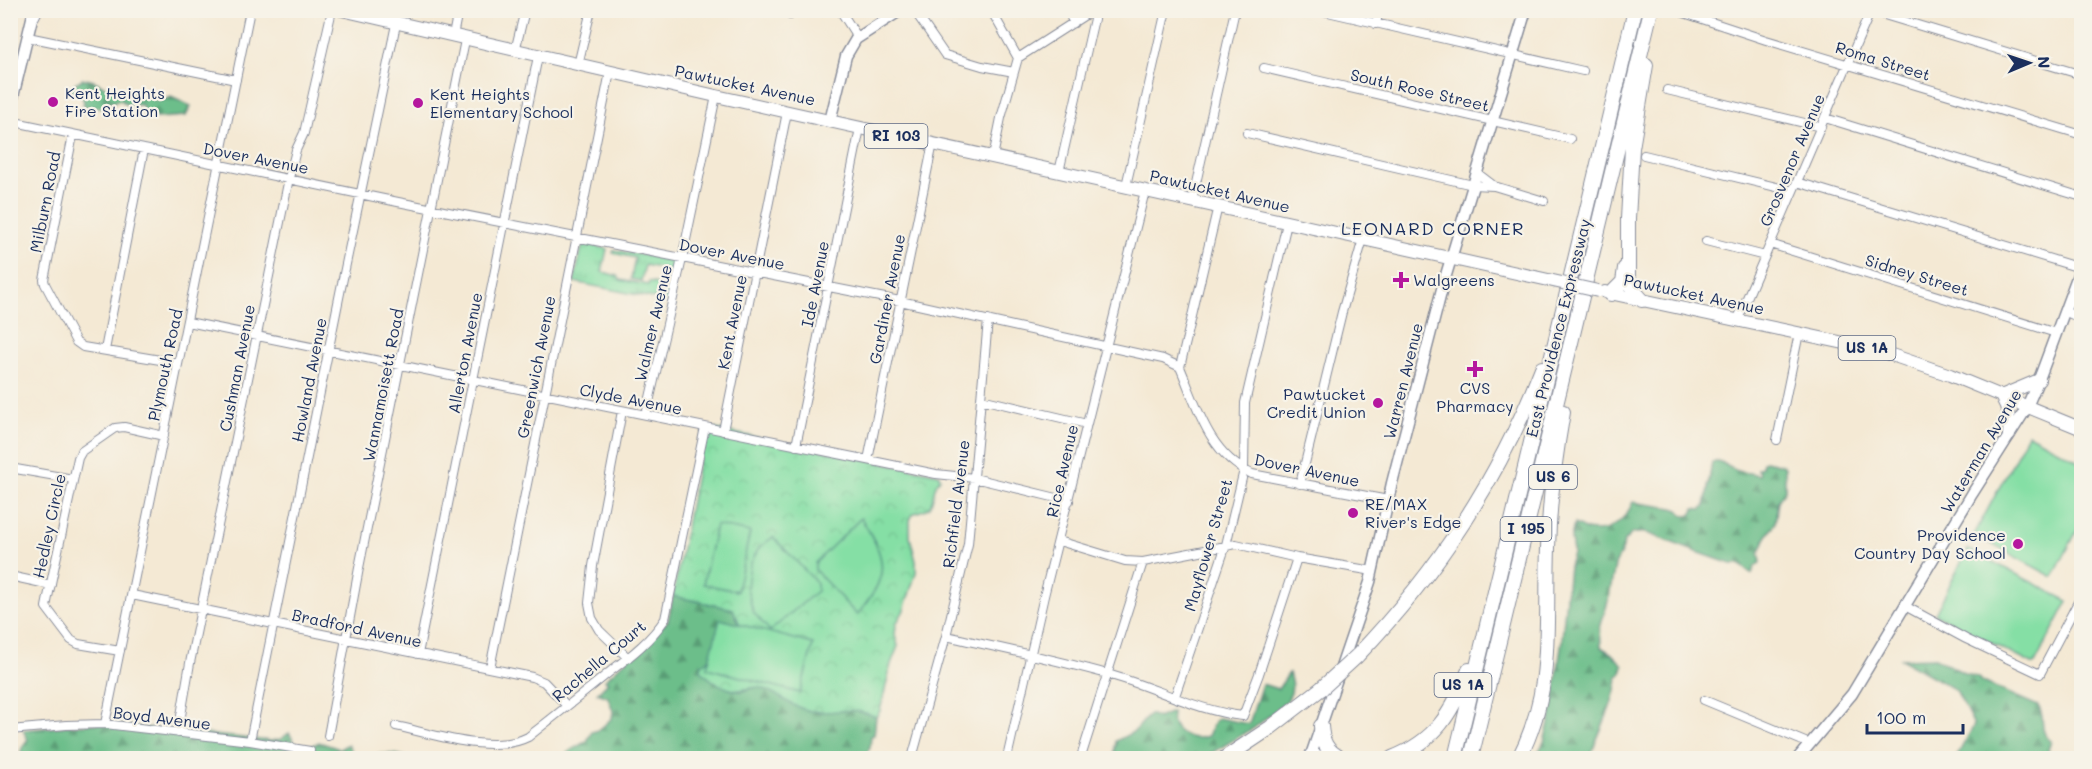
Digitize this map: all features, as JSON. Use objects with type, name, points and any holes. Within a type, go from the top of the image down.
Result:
[{"type":"highway","points":[[1597,168],[1627,10]]},
{"type":"highway","name":"East Providence Expressway","points":[[1455,759],[1635,10]]},
{"type":"highway","name":"East Providence Expressway","points":[[1471,759],[1651,10]]},
{"type":"highway","points":[[1642,300],[1629,281],[1631,156],[1656,10]]},
{"type":"highway","points":[[1604,292],[1623,282],[1628,246]]},
{"type":"highway","name":"US 6","points":[[1519,759],[1537,716],[1545,680],[1551,495],[1581,300]]},
{"type":"highway","points":[[1225,759],[1322,688],[1357,656],[1444,554],[1474,509],[1518,426],[1561,318]]},
{"type":"highway","name":"US 1A","points":[[1392,759],[1421,744],[1434,734],[1445,720],[1457,699],[1489,618]]},
{"type":"highway","points":[[1321,726],[1325,745],[1341,759]]},
{"type":"main road","name":"Pawtucket Avenue","points":[[342,10],[393,19],[465,40],[1287,223],[1877,350],[1950,375],[2082,429]]},
{"type":"main road","points":[[830,121],[846,56],[858,38],[901,10]]},
{"type":"main road","name":"Warren Avenue","points":[[1314,757],[1321,726],[1372,571],[1388,500],[1451,257],[1526,10]]},
{"type":"main road","points":[[10,109],[34,12]]},
{"type":"main road","name":"Waterman Avenue","points":[[1798,759],[1852,694],[2027,406],[2080,271]]},
{"type":"main road","points":[[2009,435],[2010,417],[2007,404],[2001,396],[2039,380]]},
{"type":"street","name":"Plymouth Road","points":[[105,724],[250,10]]},
{"type":"street","name":"Cushman Avenue","points":[[178,733],[289,178],[296,150],[303,134],[332,10]]},
{"type":"street","points":[[453,36],[458,10]]},
{"type":"street","points":[[514,51],[525,10]]},
{"type":"street","points":[[578,64],[591,10]]},
{"type":"street","points":[[840,10],[858,38]]},
{"type":"street","points":[[915,10],[945,55],[982,66],[1014,72]]},
{"type":"street","points":[[991,10],[1018,58]]},
{"type":"street","points":[[1067,10],[1074,23]]},
{"type":"street","points":[[993,157],[1018,58],[1094,10]]},
{"type":"street","points":[[1059,172],[1094,10]]},
{"type":"street","points":[[1126,186],[1166,10]]},
{"type":"street","points":[[1192,201],[1235,10]]},
{"type":"street","points":[[1319,10],[1583,71]]},
{"type":"street","points":[[1376,24],[1379,10]]},
{"type":"street","points":[[2076,10],[2082,12]]},
{"type":"street","name":"Roma Street","points":[[1678,11],[1707,15],[1766,40],[2082,135]]},
{"type":"street","points":[[1870,11],[2082,75]]},
{"type":"street","name":"Grosvenor Avenue","points":[[1737,321],[1870,11]]},
{"type":"street","name":"Howland Avenue","points":[[250,741],[393,19]]},
{"type":"street","points":[[28,37],[236,80]]},
{"type":"street","name":"Wannamoisett Road","points":[[328,736],[359,568],[465,40]]},
{"type":"street","name":"Allerton Avenue","points":[[418,654],[538,56]]},
{"type":"street","name":"South Rose Street","points":[[1264,68],[1570,139]]},
{"type":"street","name":"Greenwich Avenue","points":[[490,668],[610,72]]},
{"type":"street","points":[[1667,90],[1821,127]]},
{"type":"street","name":"Walmer Avenue","points":[[646,415],[716,96]]},
{"type":"street","name":"Kent Avenue","points":[[723,431],[787,112]]},
{"type":"street","points":[[1825,118],[2082,197]]},
{"type":"street","name":"Dover Avenue","points":[[10,121],[360,194],[900,301],[1162,359],[1180,367],[1210,436],[1222,452],[1244,470],[1252,474],[1388,500]]},
{"type":"street","name":"Ide Avenue","points":[[796,446],[860,128]]},
{"type":"street","points":[[1247,133],[1473,185],[1494,186],[1544,201]]},
{"type":"street","name":"Milburn Road","points":[[73,135],[44,280],[76,342],[83,347],[178,363]]},
{"type":"street","name":"Gardiner Avenue","points":[[868,460],[933,143]]},
{"type":"street","points":[[105,350],[144,149]]},
{"type":"street","points":[[1644,155],[1793,191]]},
{"type":"street","points":[[1477,173],[1494,186]]},
{"type":"street","points":[[1797,182],[2080,271]]},
{"type":"street","name":"Rice Avenue","points":[[1007,759],[1146,190]]},
{"type":"street","points":[[1180,367],[1218,206]]},
{"type":"street","name":"Mayflower Street","points":[[1175,696],[1226,545],[1244,470],[1245,404],[1287,223]]},
{"type":"street","points":[[1300,484],[1342,312],[1363,239]]},
{"type":"street","points":[[1706,241],[1765,256]]},
{"type":"street","name":"Sidney Street","points":[[1770,244],[2056,333]]},
{"type":"street","points":[[2064,311],[2082,319]]},
{"type":"street","name":"Richfield Avenue","points":[[912,759],[946,636],[968,544],[988,320]]},
{"type":"street","name":"Clyde Avenue","points":[[188,322],[936,474],[974,478],[1069,501]]},
{"type":"street","points":[[1777,440],[1799,333]]},
{"type":"street","points":[[981,399],[1087,424]]},
{"type":"street","points":[[622,411],[593,566],[589,603],[592,618],[599,630],[628,658]]},
{"type":"street","name":"Hedley Circle","points":[[120,651],[78,644],[71,640],[46,607],[81,451],[115,428],[124,427],[164,436]]},
{"type":"street","name":"Rachella Court","points":[[396,726],[476,743],[510,744],[528,737],[656,633],[665,619],[705,427]]},
{"type":"street","points":[[10,468],[73,479]]},
{"type":"street","points":[[1059,541],[1125,561],[1143,562],[1236,544],[1297,558],[1372,571]]},
{"type":"street","points":[[946,636],[1108,674],[1175,696],[1203,708],[1243,716],[1297,558]]},
{"type":"street","points":[[1081,757],[1143,562]]},
{"type":"street","points":[[10,576],[51,585]]},
{"type":"street","name":"Bradford Avenue","points":[[132,595],[532,677],[544,682],[567,706]]},
{"type":"street","points":[[1905,606],[1966,639],[2040,674],[2078,602]]},
{"type":"street","points":[[1704,700],[1810,744]]},
{"type":"street","name":"Boyd Avenue","points":[[10,730],[105,724],[250,741],[310,751]]},
{"type":"green space","points":[[83,79],[113,90],[139,92],[155,101],[171,97],[191,106],[186,116],[158,118],[146,117],[142,105],[126,104],[121,100],[108,103],[105,108],[83,106],[82,96],[69,90]]},
{"type":"green space","points":[[583,243],[607,249],[602,272],[618,276],[620,280],[661,285],[664,269],[645,265],[641,281],[631,279],[635,258],[613,253],[614,250],[676,261],[678,263],[668,301],[574,282]]},
{"type":"green space","points":[[705,427],[939,474],[940,479],[935,486],[930,505],[927,509],[913,514],[910,520],[910,537],[916,561],[916,573],[904,610],[896,624],[895,635],[898,646],[891,664],[880,711],[876,717],[850,710],[811,711],[759,687],[735,690],[724,687],[701,670],[702,664],[715,656],[740,625],[733,609],[673,596]]},
{"type":"green space","points":[[2028,434],[2081,462],[2081,523],[2053,577],[1974,535]]},
{"type":"green space","points":[[1765,461],[1783,465],[1785,490],[1778,501],[1775,523],[1759,554],[1761,562],[1754,567],[1752,574],[1739,564],[1731,564],[1644,532],[1632,533],[1624,540],[1615,565],[1600,628],[1601,647],[1623,665],[1621,674],[1617,676],[1610,708],[1590,758],[1535,758],[1544,742],[1552,712],[1569,566],[1573,553],[1571,538],[1574,524],[1595,531],[1609,528],[1620,521],[1633,502],[1673,508],[1679,510],[1684,516],[1691,515],[1695,508],[1701,509],[1705,506],[1712,462],[1721,462],[1735,470],[1759,475],[1760,472],[1757,469],[1762,467]]},
{"type":"green space","points":[[861,518],[876,546],[882,568],[875,589],[857,615],[815,570],[815,563]]},
{"type":"green space","points":[[716,525],[750,532],[737,591],[703,584]]},
{"type":"green space","points":[[773,537],[817,583],[817,591],[770,631],[753,612],[747,588],[750,565],[759,548]]},
{"type":"green space","points":[[1968,549],[2068,601],[2034,665],[1935,614]]},
{"type":"green space","points":[[673,596],[733,609],[740,625],[711,679],[734,690],[742,691],[757,687],[767,689],[798,707],[811,711],[850,710],[876,717],[874,735],[871,736],[870,747],[864,758],[561,758],[587,741],[592,732],[599,730],[612,718],[613,711],[608,697],[597,693],[608,682],[605,680],[668,621]]},
{"type":"green space","points":[[720,619],[813,644],[800,693],[707,668]]},
{"type":"green space","points":[[1935,658],[2038,706],[2042,715],[2044,733],[2051,741],[2048,750],[2050,754],[2060,758],[1956,758],[1974,725],[1956,690],[1901,659]]},
{"type":"green space","points":[[1289,673],[1292,685],[1287,701],[1254,728],[1203,758],[1114,758],[1116,741],[1135,731],[1150,714],[1158,718],[1172,712],[1174,725],[1178,730],[1194,738],[1208,736],[1218,718],[1249,724],[1262,684],[1278,689]]},
{"type":"green space","points":[[103,723],[271,741],[281,739],[289,733],[298,748],[305,749],[319,742],[340,749],[348,744],[355,758],[19,758],[28,740],[23,730]]},
{"type":"green space","points":[[394,754],[407,758],[355,758]]},
{"type":"place","name":"Kent Heights Fire Station","points":[[53,102]]},
{"type":"place","name":"Kent Heights Elementary School","points":[[418,103]]},
{"type":"place","name":"Walgreens","points":[[1401,280]]},
{"type":"place","name":"CVS Pharmacy","points":[[1475,369]]},
{"type":"place","name":"Pawtucket Credit Union","points":[[1378,403]]},
{"type":"place","name":"RE/MAX River's Edge","points":[[1353,513]]},
{"type":"place","name":"Providence Country Day School","points":[[2018,544]]},
{"type":"district","name":"LEONARD CORNER","points":[[1433,229]]}]
